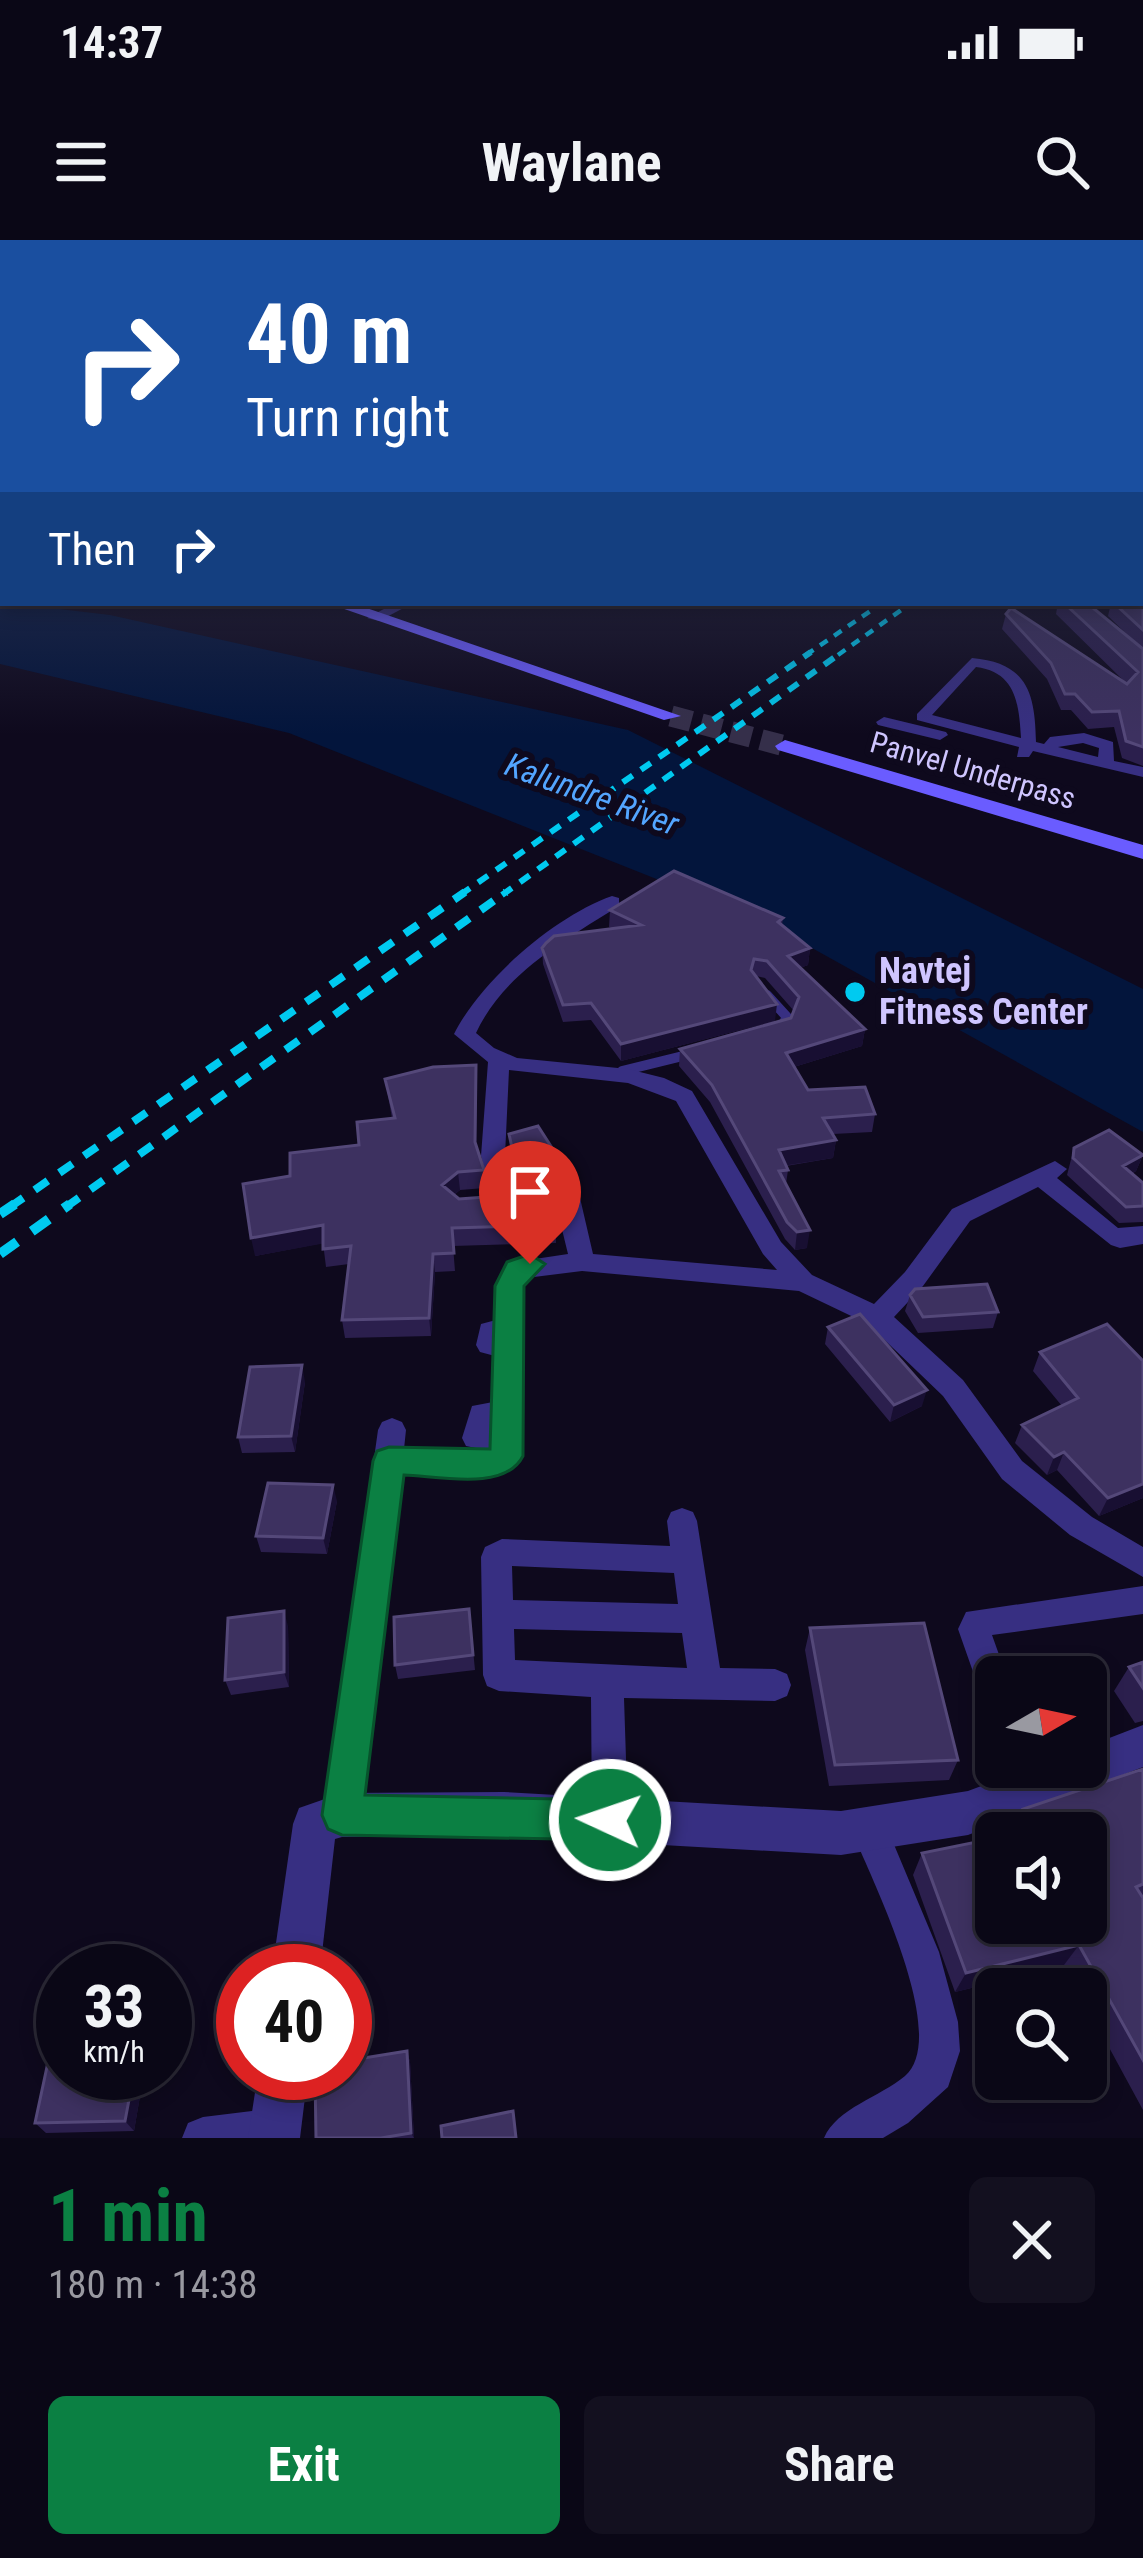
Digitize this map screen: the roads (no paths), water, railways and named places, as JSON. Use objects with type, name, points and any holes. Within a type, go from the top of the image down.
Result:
[{"type":"main road","points":[[343,606],[671,716]]},
{"type":"main road","name":"Panvel Underpass","points":[[785,746],[1143,852]]},
{"type":"street","points":[[374,618],[400,606]]},
{"type":"street","points":[[930,727],[922,717],[972,662],[991,664],[1004,668],[1025,688],[1033,749]]},
{"type":"street","points":[[884,722],[930,727],[1143,776]]},
{"type":"street","points":[[1033,749],[1143,776]]},
{"type":"street","points":[[612,902],[560,935],[474,1006],[465,1034],[498,1064],[622,1072],[666,1084],[684,1096],[772,1248],[803,1282]]},
{"type":"street","points":[[498,1064],[494,1198],[561,1196],[571,1204],[582,1262]]},
{"type":"street","points":[[877,1316],[914,1279],[962,1215],[1048,1173],[1109,1234],[1120,1240],[1143,1235]]},
{"type":"street","points":[[342,1815],[391,1446],[493,1464],[506,1456],[510,1286],[517,1270],[582,1262],[803,1282],[877,1316],[953,1388],[1012,1470],[1081,1526],[1143,1563]]},
{"type":"street","points":[[682,1521],[706,1683]]},
{"type":"street","points":[[687,1560],[502,1552],[496,1556],[499,1675],[775,1684]]},
{"type":"street","points":[[984,1656],[974,1628],[977,1622],[1143,1600]]},
{"type":"street","points":[[497,1614],[696,1619]]},
{"type":"street","points":[[607,1682],[610,1820]]},
{"type":"street","points":[[1107,1756],[1143,1746]]},
{"type":"street","points":[[300,1944],[315,1825],[342,1815],[610,1820],[841,1833],[968,1813],[1011,1788]]},
{"type":"street","points":[[845,2138],[932,2078],[941,2058],[937,2005],[868,1828]]},
{"type":"street","points":[[203,2138],[275,2133],[279,2100]]},
{"type":"lane","points":[[758,984],[787,1023],[759,1036]]},
{"type":"lane","points":[[622,1072],[714,1048]]},
{"type":"water","name":"Kalundre River","points":[[0,606],[34,606],[110,615],[628,730],[1143,989],[1143,1132],[767,923],[289,733],[0,664]]},
{"type":"tunnel","points":[[671,716],[785,746]]},
{"type":"railway","points":[[806,655],[878,606]]},
{"type":"railway","points":[[838,655],[907,606]]},
{"type":"railway","points":[[460,895],[811,652]]},
{"type":"railway","points":[[502,895],[842,652]]},
{"type":"railway","points":[[10,1207],[465,892]]},
{"type":"railway","points":[[66,1207],[506,892]]},
{"type":"railway","points":[[0,1214],[15,1204]]},
{"type":"railway","points":[[0,1254],[70,1204]]},
{"type":"place","name":"Navtej Fitness Center","points":[[855,992]]}]
